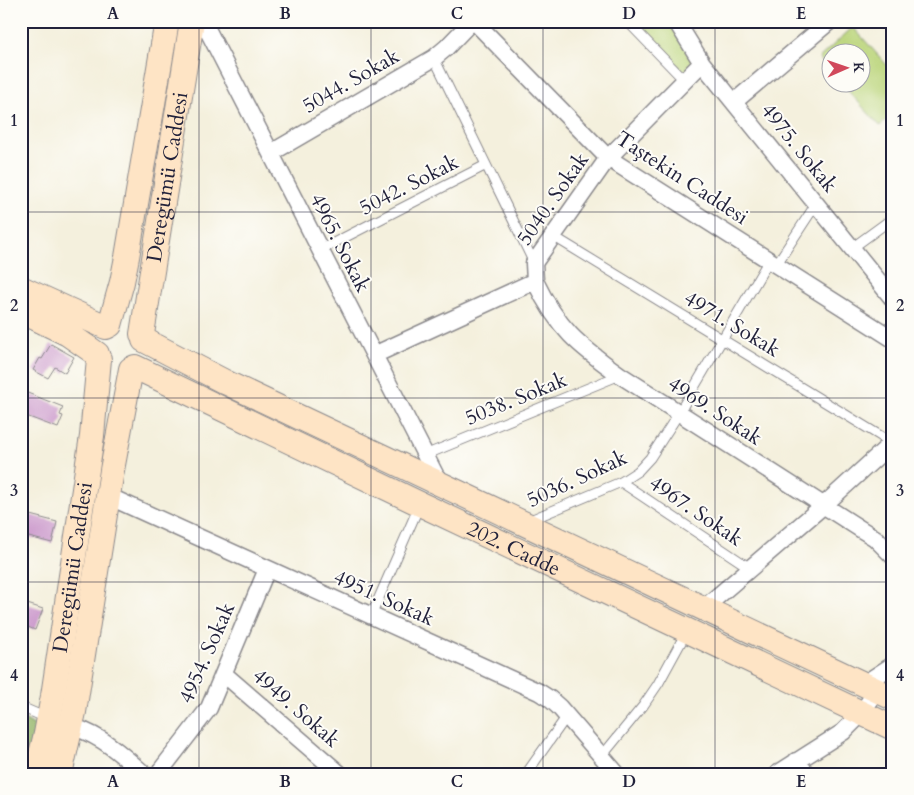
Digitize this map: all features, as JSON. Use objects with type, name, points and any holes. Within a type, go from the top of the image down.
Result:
[{"type":"main road","name":"Deregümü Caddesi","points":[[108,326],[120,289],[127,257],[167,21]]},
{"type":"main road","name":"Deregümü Caddesi","points":[[143,337],[192,21]]},
{"type":"main road","points":[[21,288],[108,326],[124,322],[133,325],[143,337],[146,347],[144,356],[140,363],[133,368],[125,372],[116,371],[108,368],[98,357],[68,334],[23,318]]},
{"type":"main road","points":[[98,357],[97,340],[108,326]]},
{"type":"main road","name":"202. Cadde","points":[[143,337],[227,383],[878,691]]},
{"type":"main road","name":"Deregümü Caddesi","points":[[36,774],[49,719],[92,436],[98,357]]},
{"type":"main road","name":"Deregümü Caddesi","points":[[60,774],[72,726],[108,496],[133,368]]},
{"type":"main road","name":"202. Cadde","points":[[133,368],[893,728]]},
{"type":"street","name":"4965. Sokak","points":[[203,21],[440,484]]},
{"type":"street","name":"5044. Sokak","points":[[270,153],[434,58],[473,21]]},
{"type":"street","name":"Taştekin Caddesi","points":[[473,21],[608,158],[893,339]]},
{"type":"street","points":[[734,102],[830,21]]},
{"type":"street","name":"4975. Sokak","points":[[682,23],[702,63],[893,299]]},
{"type":"street","name":"5040. Sokak","points":[[374,355],[535,281],[534,263],[608,158],[702,63]]},
{"type":"street","name":"4969. Sokak","points":[[535,281],[560,324],[585,349],[620,375],[875,538],[893,556]]},
{"type":"street","points":[[704,608],[824,505],[892,442]]},
{"type":"street","name":"4951. Sokak","points":[[108,496],[540,692],[567,716],[617,774]]},
{"type":"street","name":"4954. Sokak","points":[[158,774],[209,708],[267,568]]},
{"type":"street","points":[[777,774],[802,767],[861,714],[878,691],[893,664]]},
{"type":"street","name":"4949. Sokak","points":[[224,674],[340,774]]},
{"type":"street","points":[[49,719],[97,736],[144,774]]},
{"type":"lane","points":[[627,21],[685,81]]},
{"type":"lane","points":[[434,58],[534,263]]},
{"type":"lane","name":"5042. Sokak","points":[[320,250],[486,165]]},
{"type":"lane","name":"5036. Sokak","points":[[524,523],[622,482],[645,465],[773,262],[816,204]]},
{"type":"lane","points":[[852,248],[893,218]]},
{"type":"lane","name":"4971. Sokak","points":[[553,236],[892,442]]},
{"type":"lane","name":"5038. Sokak","points":[[425,455],[620,375]]},
{"type":"lane","name":"4967. Sokak","points":[[622,482],[750,568]]},
{"type":"lane","points":[[371,616],[420,504]]},
{"type":"lane","points":[[602,756],[643,706],[658,684],[687,631]]},
{"type":"lane","points":[[21,707],[49,719]]},
{"type":"lane","points":[[526,774],[567,716]]},
{"type":"green space","points":[[634,21],[670,21],[698,64],[686,74]]},
{"type":"green space","points":[[853,27],[866,42],[837,42]]},
{"type":"green space","points":[[872,48],[893,72],[893,114],[880,126],[849,92],[872,92]]},
{"type":"green space","points":[[21,717],[36,726],[27,767],[23,774],[21,774]]},
{"type":"building","points":[[51,344],[74,357],[65,373],[55,367],[48,378],[33,370]]},
{"type":"building","points":[[25,392],[63,407],[60,415],[63,416],[58,428],[21,414],[21,401]]},
{"type":"building","points":[[30,515],[57,522],[52,543],[25,536]]},
{"type":"building","points":[[21,602],[43,609],[35,630],[21,624]]}]
